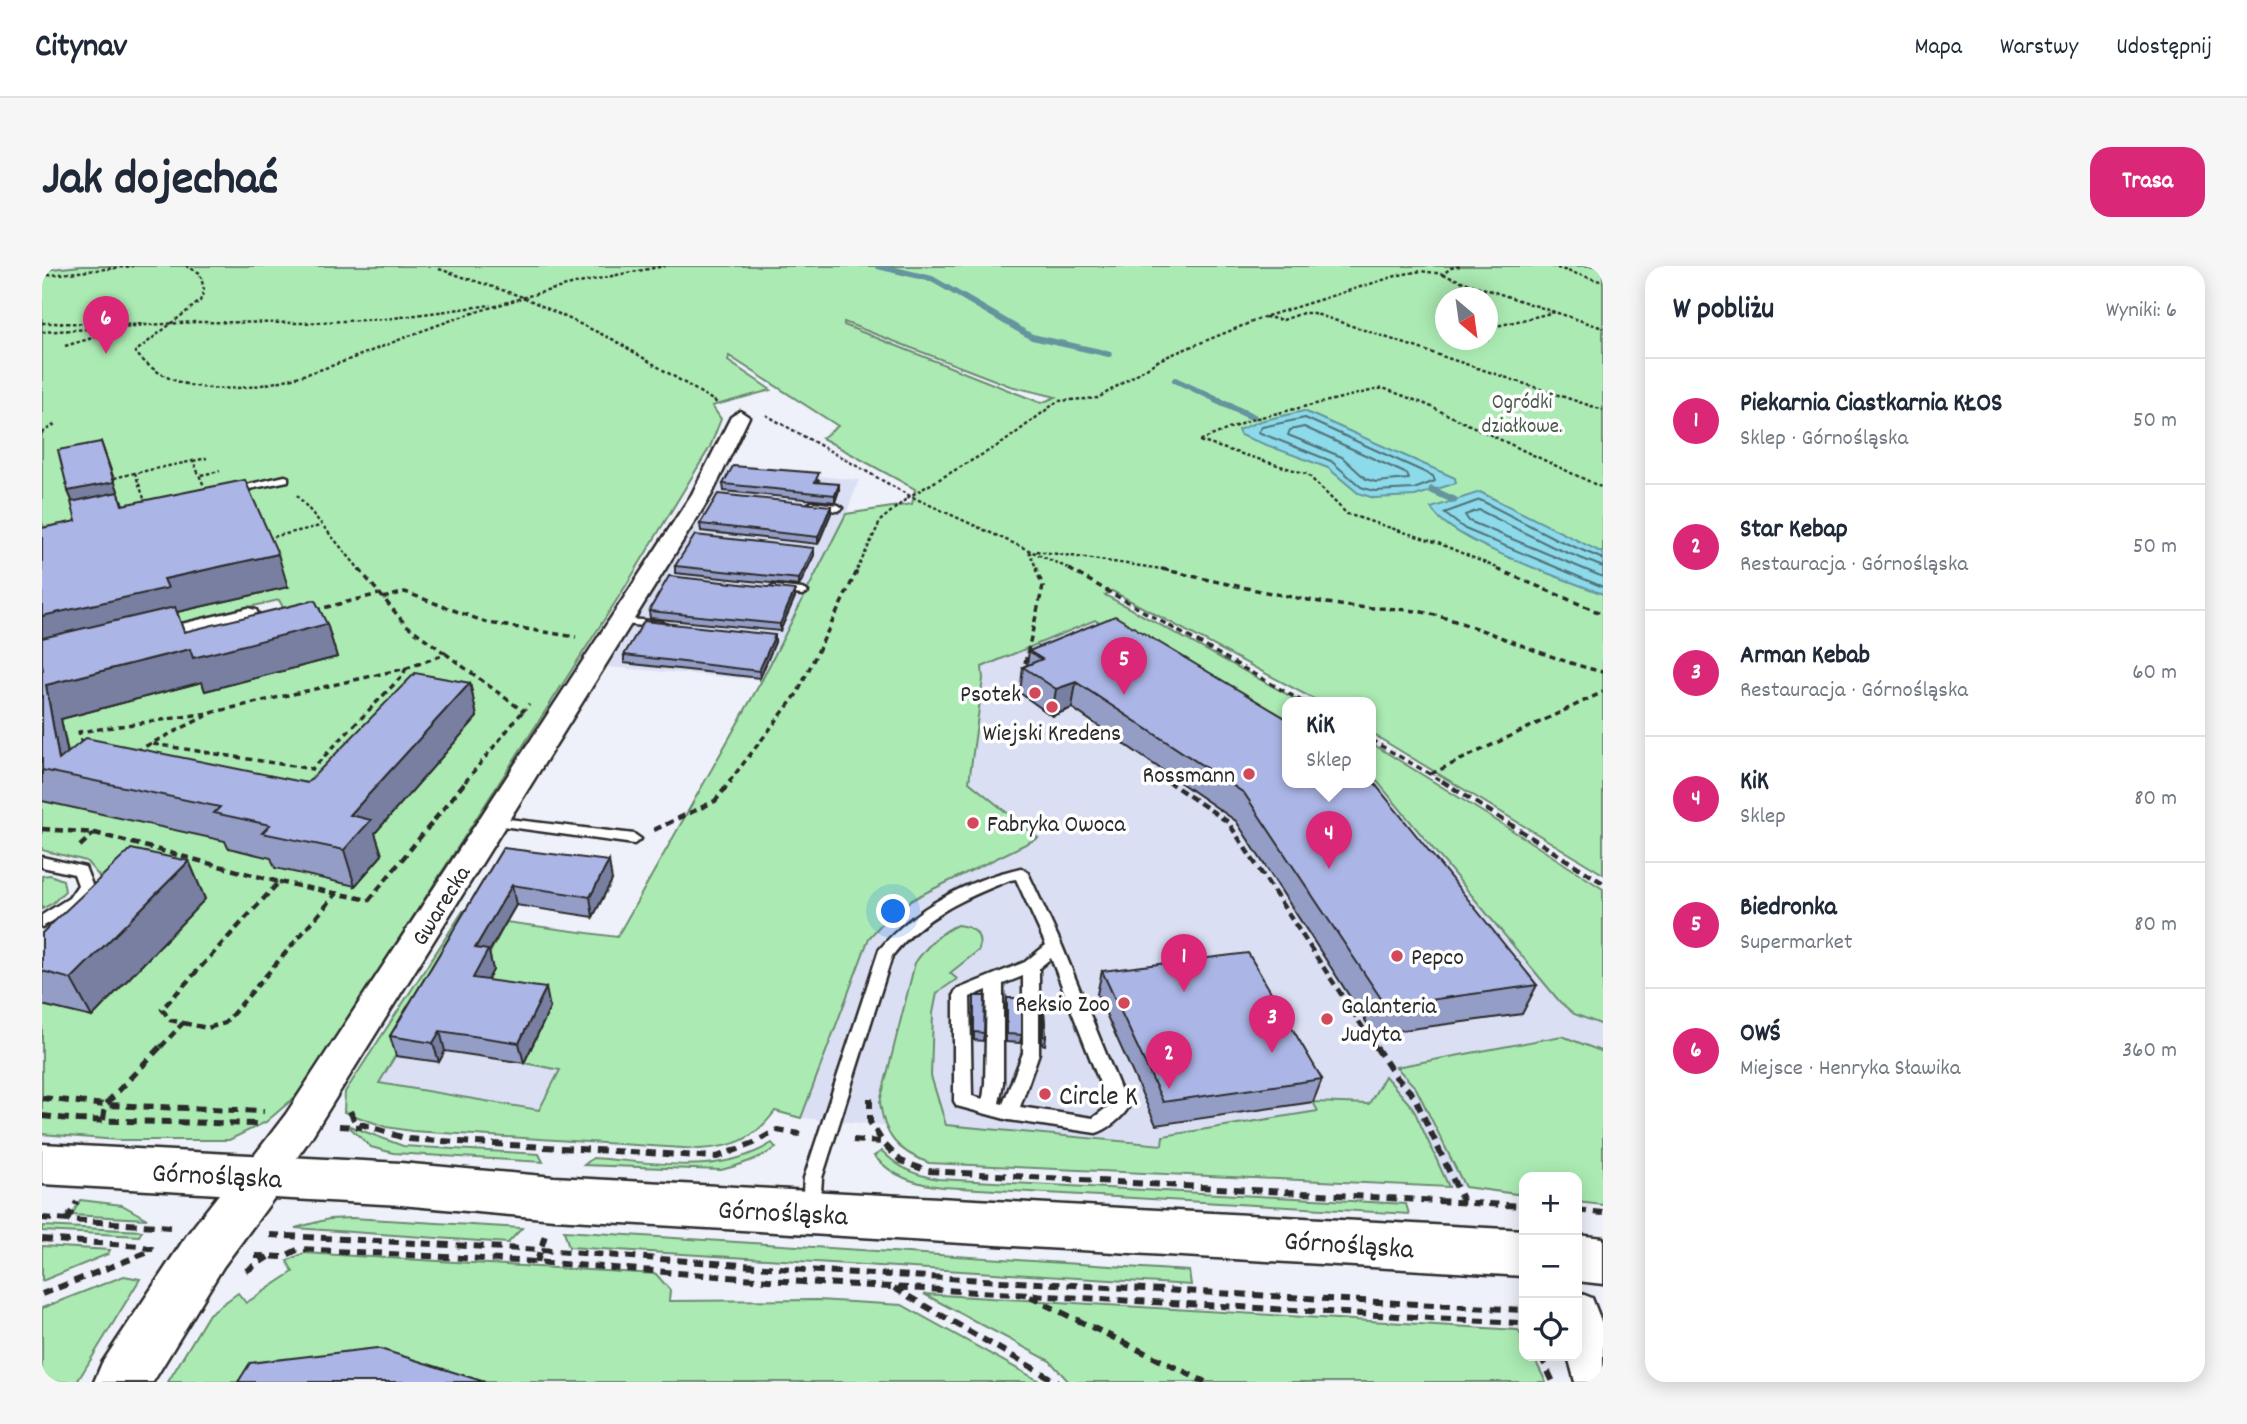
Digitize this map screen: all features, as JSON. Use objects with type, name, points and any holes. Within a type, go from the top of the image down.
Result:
[{"type":"street","name":"Gwarecka","points":[[122,1382],[212,1241],[299,1125],[620,621],[656,577],[709,494],[740,417]]},
{"type":"street","points":[[119,646],[248,615],[251,623]]},
{"type":"street","name":"Górnośląska","points":[[42,1164],[401,1184],[554,1198],[1519,1253]]},
{"type":"street","points":[[1582,1259],[1603,1261]]},
{"type":"street","points":[[1582,1329],[1598,1382]]},
{"type":"lane","points":[[220,492],[285,479]]},
{"type":"lane","points":[[798,503],[838,508]]},
{"type":"lane","points":[[760,588],[802,592]]},
{"type":"lane","points":[[620,621],[674,626]]},
{"type":"lane","points":[[492,821],[634,839]]},
{"type":"lane","points":[[42,862],[80,870],[85,885],[74,902],[42,922]]},
{"type":"lane","points":[[811,1213],[813,1178],[885,954],[900,932],[926,911],[979,886],[1021,873],[1054,946],[1119,1108],[1096,1126],[1009,1113],[963,1101],[962,994],[1031,966],[1054,946]]},
{"type":"lane","points":[[1009,1113],[1031,1053],[1031,966]]},
{"type":"lane","points":[[990,1107],[994,1083],[995,981]]},
{"type":"path","points":[[42,276],[133,266]]},
{"type":"path","points":[[186,266],[200,273],[205,291],[202,299],[135,352],[145,365],[162,377],[236,389],[306,376],[411,335],[523,297],[570,284],[665,266]]},
{"type":"path","points":[[447,266],[439,269],[523,297],[614,340],[740,417],[766,415],[910,496],[1070,569],[1294,697]]},
{"type":"path","points":[[1443,275],[1451,268],[1461,266]]},
{"type":"path","points":[[1551,266],[1603,282]]},
{"type":"path","points":[[634,839],[715,802],[797,694],[881,520],[910,496],[1004,442],[1058,401],[1098,398],[1161,359],[1264,317],[1399,275],[1422,271],[1443,275],[1603,328]]},
{"type":"path","points":[[42,332],[195,322],[302,323],[386,318],[446,313],[523,297]]},
{"type":"path","points":[[1498,326],[1555,312]]},
{"type":"path","points":[[1264,317],[1283,320],[1303,313],[1313,313],[1603,410]]},
{"type":"path","points":[[42,323],[169,324]]},
{"type":"path","points":[[65,346],[124,328]]},
{"type":"path","points":[[1603,488],[1435,409],[1383,388],[1253,419],[1199,441],[1307,474],[1348,514],[1438,543],[1603,614]]},
{"type":"path","points":[[42,433],[55,424]]},
{"type":"path","points":[[193,461],[207,458]]},
{"type":"path","points":[[114,478],[135,473]]},
{"type":"path","points":[[294,492],[405,624],[523,711]]},
{"type":"path","points":[[266,538],[320,526]]},
{"type":"path","points":[[1025,663],[1043,586],[1029,550]]},
{"type":"path","points":[[1029,550],[1152,566],[1272,595],[1345,606],[1390,607],[1431,614],[1570,664],[1603,672]]},
{"type":"path","points":[[382,598],[405,592],[488,623],[584,637],[579,645]]},
{"type":"path","points":[[84,754],[79,732],[214,712],[407,668],[446,654]]},
{"type":"path","points":[[151,744],[312,769],[407,668]]},
{"type":"path","points":[[1431,774],[1603,692]]},
{"type":"path","points":[[42,829],[95,833],[279,882],[369,900],[531,702]]},
{"type":"path","points":[[130,755],[214,712]]},
{"type":"path","points":[[1376,743],[1431,774],[1603,883]]},
{"type":"path","points":[[1166,780],[1228,822],[1396,1077],[1414,1096],[1463,1201]]},
{"type":"path","points":[[279,882],[162,1009],[170,1020],[207,1028],[225,1023],[337,893]]},
{"type":"path","points":[[103,1120],[106,1105],[183,1023]]},
{"type":"path","points":[[872,1090],[868,1102],[870,1122],[882,1142],[901,1161],[928,1171],[1519,1206]]},
{"type":"path","points":[[42,1098],[106,1105],[262,1111]]},
{"type":"path","points":[[42,1116],[366,1127],[407,1139],[717,1157],[754,1143],[777,1130],[826,1138],[882,1142]]},
{"type":"path","points":[[1582,1211],[1603,1213]]},
{"type":"path","points":[[43,1220],[212,1241],[541,1250],[834,1272],[1519,1310]]},
{"type":"path","points":[[42,1239],[140,1246],[151,1250]]},
{"type":"path","points":[[42,1294],[151,1250],[212,1241],[283,1257],[299,1249],[1519,1323]]},
{"type":"path","points":[[891,1286],[1057,1382]]},
{"type":"path","points":[[1026,1295],[1205,1382]]},
{"type":"path","points":[[1543,1361],[1553,1382]]},
{"type":"shaded area","points":[[728,467],[859,480],[846,515],[762,680],[608,667]]},
{"type":"shaded area","points":[[1104,595],[1292,697],[1282,697],[1282,788],[1376,788],[1376,746],[1603,889],[1603,1205],[1582,1203],[1582,1172],[1519,1172],[1519,1194],[1465,1187],[929,1163],[910,1156],[883,1125],[801,1118],[775,1110],[954,653]]},
{"type":"shaded area","points":[[478,918],[617,937],[643,947],[539,1110],[379,1083]]},
{"type":"green space","name":"Ogródki działkowe.","points":[[81,266],[1603,266],[1603,874],[1376,736],[1376,697],[1310,697],[1112,591],[1105,595],[1292,697],[1282,697],[1282,723],[1253,718],[1095,620],[982,667],[983,679],[969,782],[1038,838],[893,911],[869,938],[801,1118],[775,1111],[759,1129],[742,1140],[699,1149],[412,1131],[386,1127],[344,1112],[345,1092],[463,911],[478,918],[379,1083],[539,1110],[560,1070],[524,1063],[550,1008],[478,998],[482,968],[506,922],[617,937],[762,680],[846,514],[912,504],[915,489],[822,438],[838,426],[729,356],[728,361],[771,390],[712,406],[721,419],[710,447],[627,584],[295,1097],[266,1122],[229,1140],[118,1140],[42,1134],[42,1005],[92,1017],[99,876],[86,861],[42,850],[42,697],[285,611],[279,600],[42,655],[78,521],[44,527],[42,270]],"holes":[[[844,322],[1010,386],[1056,397],[1041,403],[844,325]]]},
{"type":"green space","points":[[1376,746],[1603,889],[1603,1025],[1574,1014],[1560,1002],[1376,780]]},
{"type":"green space","points":[[50,875],[63,880],[65,891],[42,909],[42,876]]},
{"type":"green space","points":[[957,925],[968,927],[975,932],[980,944],[979,950],[950,973],[957,979],[937,993],[933,1013],[931,1076],[946,1125],[1162,1145],[1163,1136],[1318,1111],[1313,1102],[1369,1104],[1385,1076],[1413,1108],[1449,1187],[929,1163],[908,1153],[889,1133],[880,1102],[915,963],[933,941]]},
{"type":"green space","points":[[1562,1036],[1603,1052],[1603,1205],[1582,1203],[1582,1172],[1519,1172],[1519,1194],[1465,1187],[1416,1088],[1396,1067]]},
{"type":"green space","points":[[347,1125],[403,1146],[539,1154],[543,1162],[393,1153],[371,1147]]},
{"type":"green space","points":[[772,1143],[776,1148],[743,1164],[721,1170],[584,1165],[593,1158],[662,1164],[707,1164],[751,1154]]},
{"type":"green space","points":[[882,1151],[907,1170],[938,1179],[1406,1204],[1409,1214],[943,1187],[923,1184],[897,1174],[874,1156]]},
{"type":"green space","points":[[80,1200],[122,1205],[147,1219],[72,1215]]},
{"type":"green space","points":[[329,1219],[522,1228],[508,1243],[295,1228]]},
{"type":"green space","points":[[42,1226],[142,1231],[139,1236],[42,1231]]},
{"type":"green space","points":[[564,1231],[1189,1271],[1191,1285],[569,1247]]},
{"type":"green space","points":[[42,1246],[110,1250],[108,1254],[42,1281]]},
{"type":"green space","points":[[304,1253],[656,1274],[670,1290],[669,1301],[817,1300],[902,1305],[1041,1382],[168,1382],[209,1314],[238,1293],[246,1303],[293,1272],[287,1261]]},
{"type":"green space","points":[[124,1276],[140,1279],[77,1382],[42,1382],[42,1308]]},
{"type":"green space","points":[[924,1294],[1518,1330],[1519,1361],[1536,1361],[1546,1382],[1069,1382],[1050,1361]]},
{"type":"water","points":[[1304,411],[1455,478],[1456,483],[1415,496],[1374,498],[1358,493],[1328,468],[1240,435],[1238,430],[1260,421]]},
{"type":"water","points":[[1480,492],[1603,553],[1603,594],[1483,546],[1442,521],[1431,508]]},
{"type":"building","points":[[101,442],[114,482],[68,491],[58,450]]},
{"type":"building","points":[[733,466],[819,473],[815,482],[839,484],[835,495],[723,484]]},
{"type":"building","points":[[245,480],[278,554],[164,579],[168,588],[42,616],[42,528],[76,521],[71,502],[118,492],[122,505]]},
{"type":"building","points":[[718,494],[831,506],[818,537],[700,524]]},
{"type":"building","points":[[695,535],[814,548],[799,579],[675,566]]},
{"type":"building","points":[[669,576],[795,590],[780,624],[649,611]]},
{"type":"building","points":[[315,600],[327,624],[193,658],[190,649],[46,685],[59,760],[86,738],[307,783],[415,673],[470,683],[350,815],[371,820],[344,850],[262,833],[270,825],[214,813],[220,807],[42,770],[42,638],[175,607],[184,632]]},
{"type":"building","points":[[1115,616],[1282,716],[1282,788],[1376,788],[1376,785],[1537,985],[1386,1006],[1244,793],[1076,682],[1056,689],[1023,667],[1042,659],[1029,651]]},
{"type":"building","points":[[644,621],[775,635],[759,671],[624,655]]},
{"type":"building","points":[[503,848],[609,861],[590,897],[512,885],[475,948],[488,950],[473,978],[546,988],[519,1043],[440,1031],[433,1043],[390,1036]]},
{"type":"building","points":[[131,849],[189,861],[71,979],[42,971],[42,933]]},
{"type":"building","points":[[1248,953],[1322,1079],[1163,1102],[1102,971]]},
{"type":"building","points":[[974,996],[985,996],[984,1033],[974,1032]]},
{"type":"building","points":[[1007,998],[1022,998],[1022,1035],[1007,1034]]},
{"type":"building","points":[[1043,1000],[1046,1037],[1043,1036]]},
{"type":"building","points":[[377,1348],[485,1382],[238,1382],[250,1363]]},
{"type":"waterway","points":[[878,266],[932,279],[1032,337],[1109,354]]},
{"type":"waterway","points":[[1175,380],[1220,401]]},
{"type":"waterway","points":[[1216,400],[1253,417]]},
{"type":"waterway","points":[[1432,490],[1454,500]]},
{"type":"place","name":"OWŚ","points":[[106,354]]},
{"type":"place","name":"Psotek","points":[[1035,693]]},
{"type":"place","name":"Biedronka","points":[[1124,695]]},
{"type":"place","name":"Wiejski Kredens","points":[[1052,707]]},
{"type":"place","name":"Rossmann","points":[[1249,774]]},
{"type":"place","name":"Fabryka Owoca","points":[[973,823]]},
{"type":"place","name":"KiK","points":[[1329,869]]},
{"type":"place","name":"Pepco","points":[[1397,956]]},
{"type":"place","name":"Piekarnia Ciastkarnia KŁOS","points":[[1184,992]]},
{"type":"place","name":"Reksio Zoo","points":[[1124,1003]]},
{"type":"place","name":"Galanteria Judyta","points":[[1327,1019]]},
{"type":"place","name":"Arman Kebab","points":[[1272,1053]]},
{"type":"place","name":"Star Kebap","points":[[1169,1089]]},
{"type":"place","name":"Circle K","points":[[1045,1094]]}]
